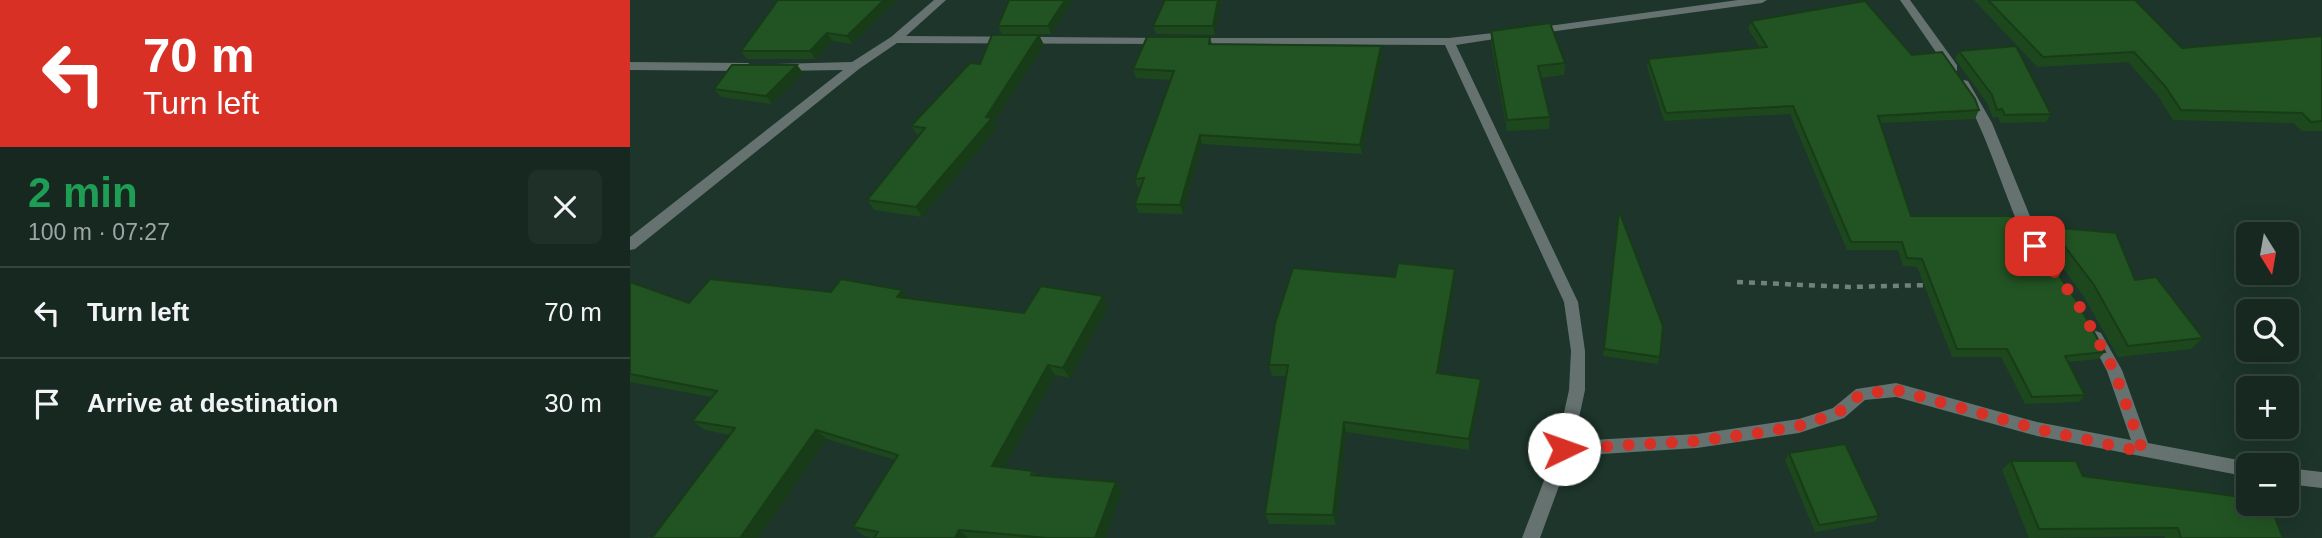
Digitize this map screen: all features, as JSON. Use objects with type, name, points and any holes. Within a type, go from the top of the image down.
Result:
[{"type":"street","points":[[630,245],[855,66],[895,39],[940,0]]},
{"type":"street","points":[[1186,41],[1449,42],[1762,0]]},
{"type":"street","points":[[1905,0],[1979,105],[2014,201],[2046,264]]},
{"type":"street","points":[[895,39],[1172,41]]},
{"type":"street","points":[[1449,42],[1571,302],[1578,351],[1577,390],[1564,449],[1531,538]]},
{"type":"street","points":[[630,66],[757,67]]},
{"type":"street","points":[[771,67],[855,66]]},
{"type":"street","points":[[2089,325],[2114,370],[2143,452]]},
{"type":"street","points":[[1564,449],[1697,441],[1799,426],[1838,413],[1861,394],[1896,390],[2037,429],[2143,452],[2236,468]]},
{"type":"street","points":[[2299,477],[2322,480]]},
{"type":"path","points":[[1737,282],[1850,287],[1938,285]]},
{"type":"building","points":[[778,0],[884,0],[847,36],[827,33],[810,51],[741,51]]},
{"type":"building","points":[[1009,0],[1065,0],[1048,26],[998,26]]},
{"type":"building","points":[[1165,0],[1218,0],[1213,26],[1153,26]]},
{"type":"building","points":[[1988,0],[2135,0],[2182,48],[2322,36],[2322,121],[2311,122],[2302,113],[2181,110],[2165,86],[2134,52],[2043,57]]},
{"type":"building","points":[[1865,1],[1912,55],[1942,52],[1975,99],[1979,110],[1878,116],[1911,216],[2011,216],[2017,228],[2026,229],[2076,300],[2105,352],[2065,356],[2085,395],[2032,397],[2007,349],[1957,349],[1922,259],[1907,258],[1902,242],[1851,242],[1793,106],[1666,113],[1648,59],[1767,47],[1751,21]]},
{"type":"building","points":[[1550,23],[1565,63],[1538,66],[1550,117],[1507,120],[1491,31]]},
{"type":"building","points":[[992,35],[1039,35],[986,117],[992,118],[916,207],[867,200],[925,128],[911,126],[970,63],[980,64]]},
{"type":"building","points":[[1147,37],[1210,37],[1209,44],[1381,46],[1360,145],[1200,135],[1180,205],[1135,204],[1144,178],[1135,179],[1174,71],[1133,69]]},
{"type":"building","points":[[2016,46],[2051,114],[2005,115],[2002,109],[1997,110],[1992,95],[1959,51]]},
{"type":"building","points":[[732,65],[797,65],[766,96],[714,89]]},
{"type":"building","points":[[1619,211],[1663,326],[1660,357],[1604,349]]},
{"type":"building","points":[[2050,227],[2116,233],[2135,280],[2156,277],[2203,338],[2128,346],[2094,285]]},
{"type":"building","points":[[1398,263],[1455,269],[1437,373],[1481,379],[1469,439],[1344,422],[1333,515],[1265,514],[1288,365],[1269,365],[1275,324],[1293,268],[1395,277]]},
{"type":"building","points":[[710,279],[831,292],[841,279],[902,290],[897,297],[1024,313],[1041,286],[1103,296],[1063,368],[1048,365],[992,466],[1033,471],[1031,475],[1116,482],[1095,538],[1047,538],[959,530],[955,538],[874,538],[878,532],[853,527],[898,455],[816,430],[740,538],[652,538],[735,428],[692,421],[717,391],[630,374],[630,282],[689,303]]},
{"type":"building","points":[[1845,444],[1879,516],[1819,525],[1789,453]]},
{"type":"building","points":[[2011,461],[2076,461],[2083,476],[2236,496],[2236,516],[2274,516],[2283,538],[2181,538],[2178,528],[2039,529]]},
{"type":"route","points":[[1564,449],[1697,441],[1799,426],[1838,413],[1861,394],[1896,390],[2037,429],[2143,452],[2114,370],[2077,302],[2035,246]]}]
